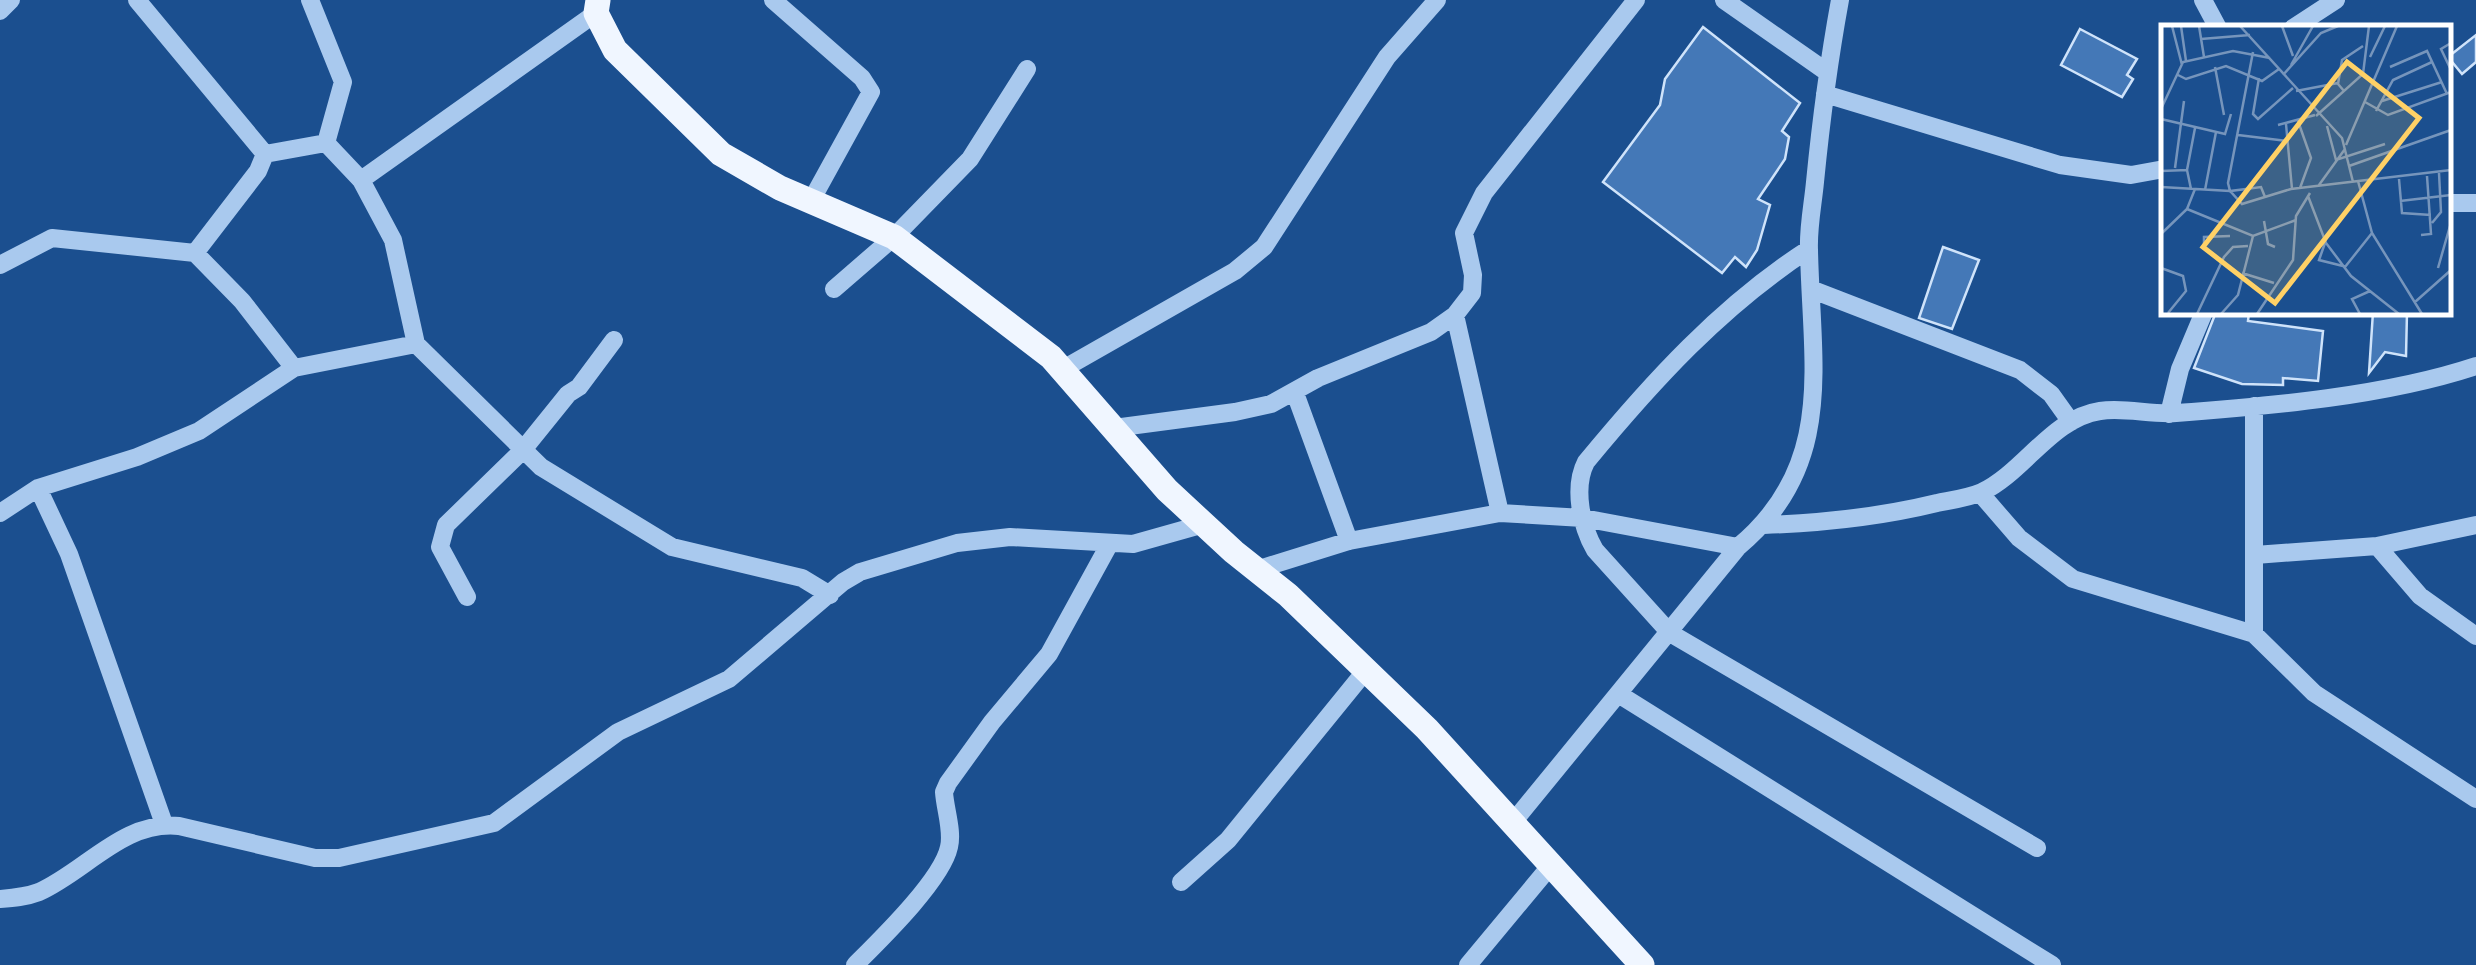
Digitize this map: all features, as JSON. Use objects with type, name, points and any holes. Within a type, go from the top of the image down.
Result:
[{"type":"main road","points":[[597,6],[615,50],[721,154],[765,180],[894,237],[1063,369],[1167,490],[1367,669],[1514,822],[1642,965]]},
{"type":"street","points":[[0,11],[11,0]]},
{"type":"street","points":[[137,0],[266,154]]},
{"type":"street","points":[[310,0],[343,82],[326,143]]},
{"type":"street","points":[[772,0],[862,78],[871,92],[810,200]]},
{"type":"street","points":[[1063,369],[1235,270],[1264,247],[1346,116],[1399,41],[1417,7],[1438,0]]},
{"type":"street","points":[[1114,428],[1272,404],[1318,378],[1431,332],[1455,315],[1473,289],[1464,233],[1484,193],[1636,0]]},
{"type":"street","points":[[1724,0],[1827,72]]},
{"type":"street","points":[[1514,822],[1738,547],[1764,525],[1799,466],[1812,422],[1813,290],[1809,250],[1827,72],[1840,0]]},
{"type":"street","points":[[2203,0],[2216,25]]},
{"type":"street","points":[[2298,25],[2336,0]]},
{"type":"street","points":[[362,180],[597,6]]},
{"type":"street","points":[[834,290],[894,237],[985,140],[1027,69]]},
{"type":"street","points":[[1825,94],[2060,165],[2131,175],[2161,170]]},
{"type":"street","points":[[266,154],[326,143]]},
{"type":"street","points":[[326,143],[362,180],[393,240],[416,344],[522,451],[541,468],[672,546],[802,578],[830,595]]},
{"type":"street","points":[[195,253],[258,171],[266,154]]},
{"type":"street","points":[[0,264],[52,238],[195,253],[242,301],[294,368]]},
{"type":"street","points":[[1809,250],[1762,281],[1696,340],[1589,458],[1580,474],[1583,518],[1595,550],[1670,633],[2037,848]]},
{"type":"street","points":[[1813,290],[2020,370],[2051,394],[2071,422]]},
{"type":"street","points":[[1455,315],[1500,514]]},
{"type":"street","points":[[2169,414],[2180,368],[2203,315]]},
{"type":"street","points":[[467,597],[440,547],[446,525],[522,451],[568,394],[579,387],[614,340]]},
{"type":"street","points":[[0,513],[38,488],[137,457],[199,432],[294,368],[416,344]]},
{"type":"street","points":[[1764,525],[1865,518],[1980,493],[2071,422],[2103,410],[2169,414],[2302,401],[2449,375],[2476,366]]},
{"type":"street","points":[[1295,393],[1349,541]]},
{"type":"street","points":[[2254,406],[2254,634]]},
{"type":"street","points":[[38,488],[69,554],[164,824]]},
{"type":"street","points":[[1980,493],[2019,538],[2073,579],[2254,634],[2314,693],[2476,798]]},
{"type":"street","points":[[1256,570],[1349,541],[1500,514],[1583,518],[1738,547]]},
{"type":"street","points":[[0,900],[43,890],[150,826],[164,824],[315,858],[339,858],[486,827],[618,732],[730,680],[860,572],[957,543],[1010,537],[1142,544],[1204,524]]},
{"type":"street","points":[[2255,555],[2377,546],[2476,525]]},
{"type":"street","points":[[855,965],[913,903],[942,862],[949,848],[944,792],[948,784],[992,722],[1050,654],[1110,543]]},
{"type":"street","points":[[2377,546],[2420,596],[2476,636]]},
{"type":"street","points":[[1181,882],[1228,840],[1367,669]]},
{"type":"street","points":[[1620,695],[2052,965]]},
{"type":"street","points":[[1468,965],[1552,864]]},
{"type":"building","points":[[1703,27],[1800,103],[1782,131],[1789,137],[1785,159],[1758,199],[1770,205],[1757,250],[1746,267],[1735,257],[1722,273],[1603,182],[1660,105],[1665,79]]},
{"type":"building","points":[[2080,29],[2137,59],[2127,75],[2133,79],[2122,97],[2061,65]]},
{"type":"building","points":[[2476,35],[2476,62],[2462,74],[2451,55]]},
{"type":"building","points":[[1943,247],[1979,260],[1952,329],[1919,318]]},
{"type":"building","points":[[2215,315],[2249,315],[2248,321],[2323,331],[2318,381],[2283,378],[2283,385],[2242,384],[2194,368]]},
{"type":"building","points":[[2373,315],[2407,315],[2406,356],[2385,352],[2369,373]]}]
